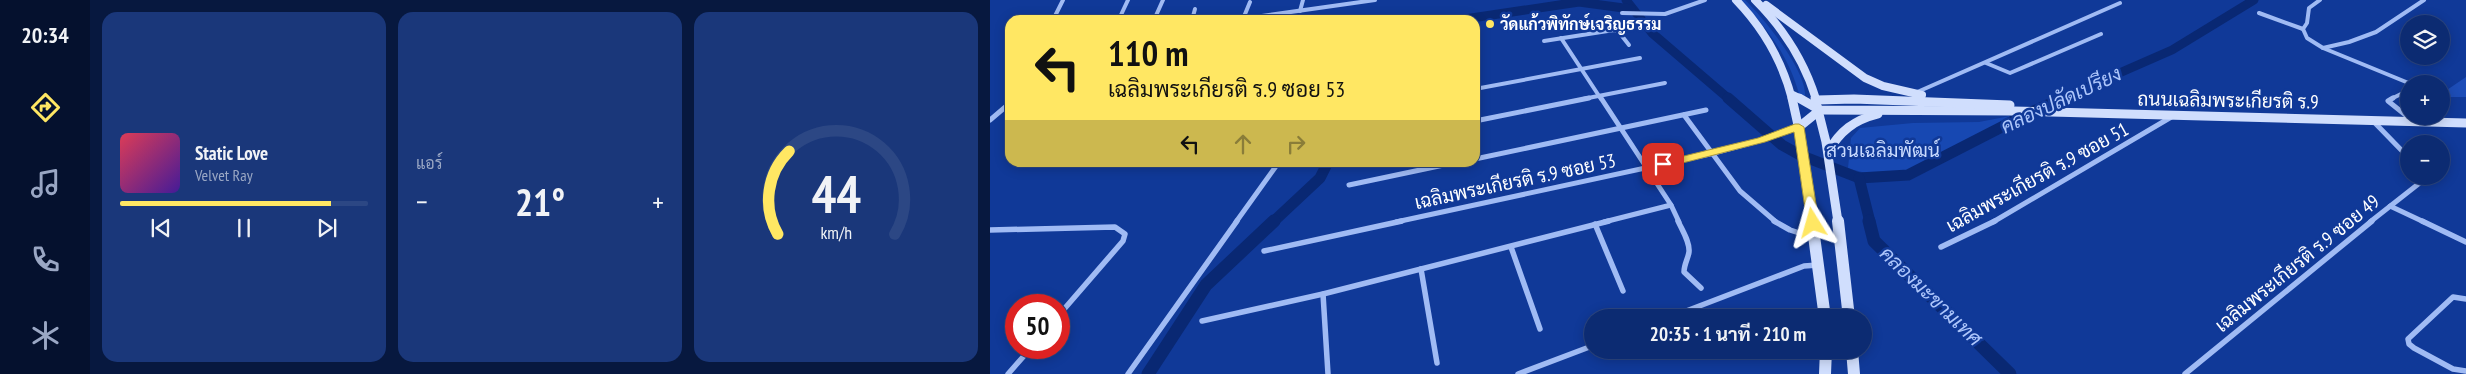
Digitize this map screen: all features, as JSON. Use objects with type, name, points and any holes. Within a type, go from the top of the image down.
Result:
[{"type":"main road","points":[[1736,0],[1761,28],[1772,44],[1793,95],[1802,144],[1825,309]]},
{"type":"main road","points":[[1755,0],[1788,38],[1803,62],[1829,156],[1848,309]]},
{"type":"main road","points":[[1759,0],[1866,78],[1883,86],[1912,94],[1965,102]]},
{"type":"main road","points":[[1793,95],[1816,106]]},
{"type":"main road","name":"ถนนเฉลิมพระเกียรติ ร.9","points":[[1816,106],[1837,98],[2024,105],[2173,116],[2372,119],[2466,123]]},
{"type":"main road","points":[[1799,127],[1816,106]]},
{"type":"main road","name":"ถนนเฉลิมพระเกียรติ ร.9","points":[[1816,106],[1894,111],[2073,109],[2400,116]]},
{"type":"main road","points":[[1829,156],[1838,133],[1844,128],[1869,116],[1894,111]]},
{"type":"main road","name":"ถนนเฉลิมพระเกียรติ ร.9","points":[[2450,117],[2466,118]]},
{"type":"main road","points":[[1825,374],[1826,359]]},
{"type":"main road","points":[[1853,359],[1854,374]]},
{"type":"street","points":[[1056,15],[1063,0]]},
{"type":"street","points":[[1121,15],[1128,0]]},
{"type":"street","points":[[1156,15],[1163,0]]},
{"type":"street","points":[[1300,11],[1303,0]]},
{"type":"street","points":[[1272,15],[1375,0]]},
{"type":"street","points":[[1622,13],[1665,14],[1705,0]]},
{"type":"street","points":[[2302,29],[2307,22],[2309,8],[2320,0]]},
{"type":"street","points":[[2323,48],[2349,42],[2376,32],[2424,0]]},
{"type":"street","points":[[1245,15],[1250,2]]},
{"type":"street","points":[[1912,94],[2120,3]]},
{"type":"street","points":[[1193,15],[1195,9]]},
{"type":"street","points":[[2259,12],[2302,29],[2307,38],[2323,48],[2400,80]]},
{"type":"street","points":[[1544,41],[1614,30],[1618,31],[1630,45]]},
{"type":"street","points":[[1986,63],[2010,73],[2101,34]]},
{"type":"street","points":[[1561,38],[1671,205],[1688,241],[1689,253],[1684,262],[1684,272],[1701,288]]},
{"type":"street","points":[[1480,88],[1640,58]]},
{"type":"street","points":[[1480,120],[1666,83]]},
{"type":"street","points":[[2400,95],[2388,101],[2400,110]]},
{"type":"street","points":[[990,120],[1005,106]]},
{"type":"street","points":[[1480,158],[1706,110]]},
{"type":"street","points":[[1684,115],[1710,154],[1752,202],[1784,228],[1815,238]]},
{"type":"street","name":"เฉลิมพระเกียรติ ร.9 ซอย 51","points":[[1941,247],[1990,224],[2173,116]]},
{"type":"street","points":[[2372,119],[2400,149]]},
{"type":"street","name":"เฉลิมพระเกียรติ ร.9 ซอย 53","points":[[1264,251],[1710,154],[1762,140],[1799,127]]},
{"type":"street","points":[[1128,374],[1275,167]]},
{"type":"street","points":[[1349,185],[1434,167]]},
{"type":"street","name":"เฉลิมพระเกียรติ ร.9 ซอย 49","points":[[2185,374],[2390,206],[2419,185]]},
{"type":"street","points":[[1202,322],[1323,294],[1671,205]]},
{"type":"street","points":[[2390,206],[2466,242]]},
{"type":"street","points":[[1595,224],[1623,291]]},
{"type":"street","points":[[991,231],[1115,227],[1125,234],[1124,241],[1070,303]]},
{"type":"street","points":[[1511,247],[1540,329]]},
{"type":"street","points":[[1692,309],[1804,266],[1818,265]]},
{"type":"street","points":[[1421,269],[1437,363]]},
{"type":"street","points":[[1323,294],[1328,374]]},
{"type":"street","points":[[2466,299],[2454,297],[2408,339],[2409,344],[2414,348],[2453,369],[2466,371]]},
{"type":"street","points":[[1518,374],[1584,349]]},
{"type":"street","points":[[1008,374],[1021,359]]},
{"type":"green space","points":[[1739,0],[1745,0],[1753,8],[1792,59],[1804,85],[1805,96],[1799,94],[1789,67],[1775,42]]},
{"type":"green space","name":"สวนเฉลิมพัฒน์","points":[[2010,116],[1956,150],[1911,170],[1898,174],[1879,175],[1848,168],[1851,138],[1860,128],[1913,123],[1979,122]]},
{"type":"building","points":[[2466,77],[2466,97],[2450,97],[2450,88]]},
{"type":"waterway","name":"คลองมะขามเทศ","points":[[1626,0],[1652,33],[1729,99]]},
{"type":"waterway","name":"คลองปลัดเปรียง","points":[[2060,99],[2172,50],[2254,0]]},
{"type":"waterway","points":[[1480,17],[1579,2],[1631,9]]},
{"type":"waterway","name":"คลองมะขามเทศ","points":[[1728,98],[1782,145],[1800,155],[1859,178]]},
{"type":"waterway","name":"คลองปลัดเปรียง","points":[[1859,178],[1908,175],[2027,114],[2063,98]]},
{"type":"waterway","points":[[1273,222],[1320,178],[1326,167]]},
{"type":"waterway","name":"คลองมะขามเทศ","points":[[1859,178],[1870,222]]},
{"type":"waterway","points":[[1148,374],[1206,285],[1274,221]]},
{"type":"waterway","name":"คลองมะขามเทศ","points":[[1869,221],[1874,241],[2010,374]]},
{"type":"place","name":"วัดแก้วพิทักษ์เจริญธรรม","points":[[1490,24]]},
{"type":"route","points":[[1663,164],[1762,140],[1799,127],[1813,223]]}]
